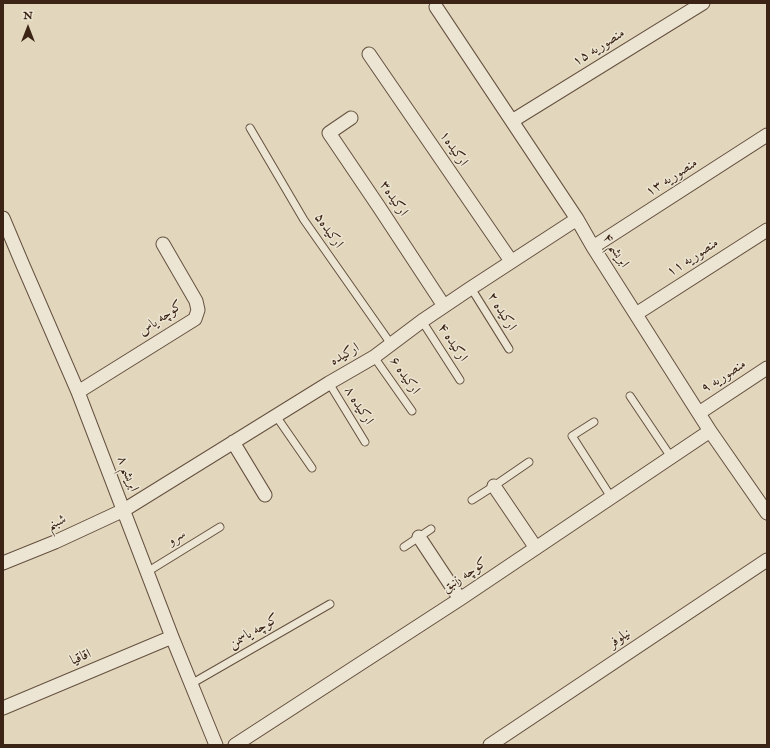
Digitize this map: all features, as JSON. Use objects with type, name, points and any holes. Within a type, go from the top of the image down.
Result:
[{"type":"street","name":"منصوریه ۱۵","points":[[512,121],[703,3]]},
{"type":"street","name":"ابریشم ۴","points":[[438,5],[577,219],[593,247],[710,431],[766,508]]},
{"type":"street","name":"ارکیده۱","points":[[369,54],[511,261]]},
{"type":"street","name":"ارکیده۳","points":[[351,118],[328,133],[444,306]]},
{"type":"street","name":"منصوریه ۱۳","points":[[593,247],[767,136]]},
{"type":"street","name":"ابریشم ۸","points":[[3,218],[78,392],[191,684],[212,744]]},
{"type":"street","name":"ارکیده","points":[[124,510],[329,383],[374,357],[422,321],[470,288],[577,219]]},
{"type":"street","name":"منصوریه ۱۱","points":[[636,314],[767,230]]},
{"type":"street","name":"کوچه یاس","points":[[78,392],[195,319],[198,310],[196,301],[163,244]]},
{"type":"street","name":"منصوریه ۹","points":[[699,413],[767,368]]},
{"type":"street","name":"کوچه زنبق","points":[[235,745],[460,599],[710,431]]},
{"type":"street","points":[[233,442],[265,495]]},
{"type":"street","points":[[494,486],[536,548]]},
{"type":"street","name":"شبنم","points":[[3,563],[55,542],[124,510]]},
{"type":"street","points":[[419,537],[460,599]]},
{"type":"street","name":"نيلوفر","points":[[490,745],[767,560]]},
{"type":"street","name":"اقاقیا","points":[[3,708],[172,637]]},
{"type":"lane","name":"ارکیده۵","points":[[250,128],[304,220],[392,344]]},
{"type":"lane","name":"ارکیده ۲","points":[[470,288],[509,349]]},
{"type":"lane","name":"ارکیده ۴","points":[[422,321],[460,380]]},
{"type":"lane","name":"ارکیده ۶","points":[[374,357],[412,411]]},
{"type":"lane","name":"ارکیده ۸","points":[[329,383],[365,442]]},
{"type":"lane","points":[[630,396],[671,457]]},
{"type":"lane","points":[[276,416],[312,468]]},
{"type":"lane","points":[[594,422],[572,436],[611,497]]},
{"type":"lane","points":[[472,500],[529,462]]},
{"type":"lane","name":"سرو","points":[[147,572],[220,527]]},
{"type":"lane","points":[[404,547],[431,529]]},
{"type":"lane","name":"کوچه یاسمن","points":[[191,684],[330,604]]}]
